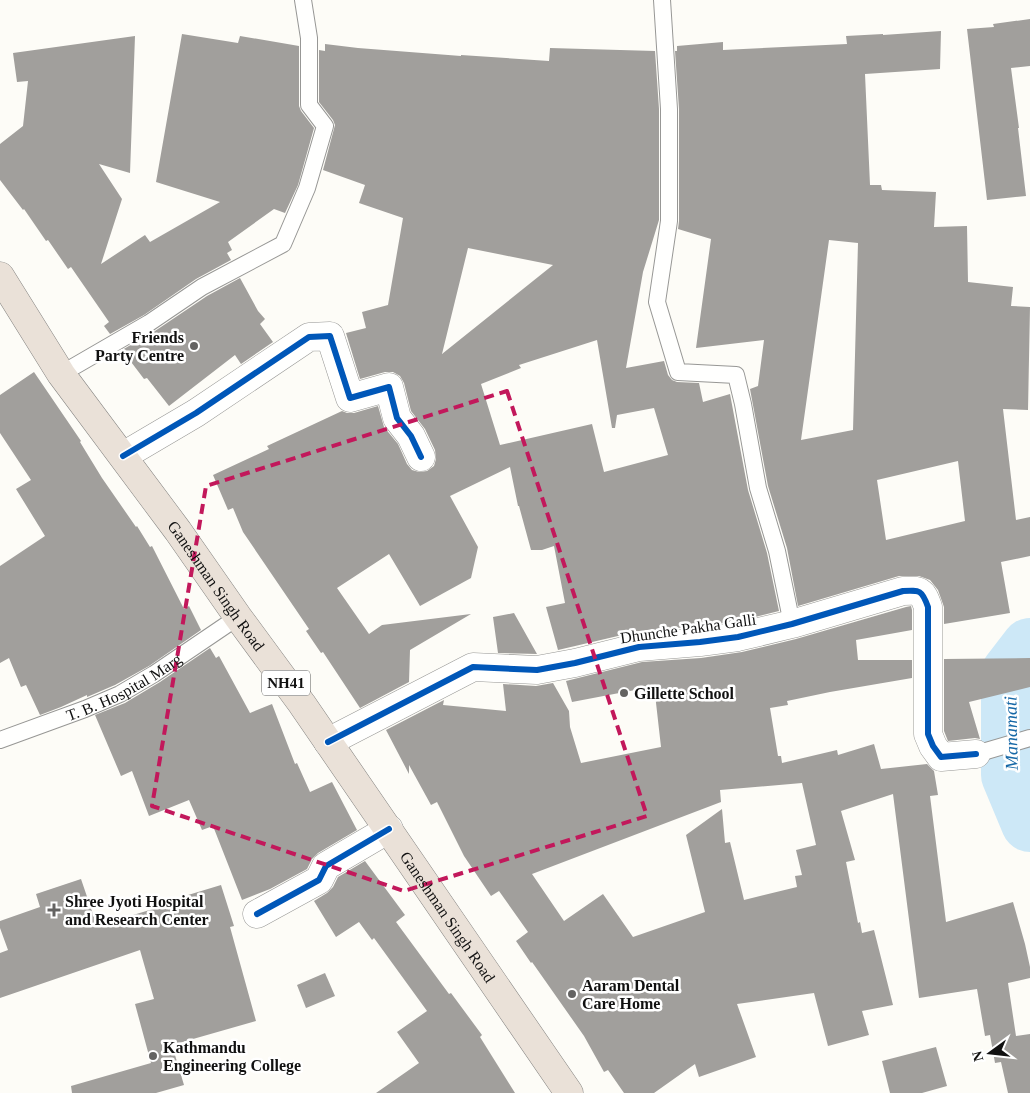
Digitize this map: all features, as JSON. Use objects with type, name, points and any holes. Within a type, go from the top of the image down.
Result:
[{"type":"highway","name":"Ganeshman Singh Road","points":[[0,276],[61,374],[178,531],[302,704],[569,1093]]},
{"type":"street","points":[[123,456],[196,413],[309,337],[330,336],[350,398],[389,387],[397,418],[411,436],[421,457]]},
{"type":"street","name":"Dhunche Pakha Galli","points":[[328,742],[473,667],[537,670],[639,647],[738,637],[792,624],[903,591],[916,590],[924,595],[928,607],[928,734],[933,746],[941,756],[976,754]]},
{"type":"street","points":[[257,914],[319,880],[326,866],[389,829]]},
{"type":"lane","points":[[61,374],[149,323],[202,287],[283,244],[307,188],[325,126],[309,105],[309,38],[303,0]]},
{"type":"lane","points":[[662,0],[669,109],[669,221],[657,302],[678,372],[736,375],[758,488],[777,551],[792,624]]},
{"type":"lane","name":"T. B. Hospital Marg","points":[[0,740],[120,694],[154,674],[238,617]]},
{"type":"lane","points":[[976,754],[1024,740]]},
{"type":"highlighted area","points":[[507,391],[647,816],[404,891],[152,806],[206,486]]},
{"type":"building","points":[[1030,19],[1030,66],[1011,68],[1026,196],[987,200],[967,29],[994,27],[993,24]]},
{"type":"building","points":[[941,31],[940,69],[865,74],[870,185],[881,185],[882,190],[936,192],[934,227],[967,226],[968,282],[1013,287],[1011,306],[1030,307],[1028,410],[1003,409],[1016,520],[1030,517],[1030,556],[1001,562],[1010,613],[944,624],[944,607],[938,590],[930,580],[919,576],[899,576],[798,606],[787,548],[768,486],[750,389],[758,386],[764,340],[696,348],[711,239],[678,229],[679,109],[675,51],[677,51],[677,46],[723,42],[723,50],[847,44],[846,36]],"holes":[[[829,240],[858,243],[853,430],[801,440]],[[958,461],[965,521],[886,540],[877,480]]]},
{"type":"building","points":[[182,34],[238,43],[240,36],[299,46],[299,106],[314,128],[298,185],[285,213],[274,209],[228,242],[232,250],[227,253],[231,260],[196,279],[144,315],[110,334],[104,326],[109,322],[71,267],[68,269],[48,240],[46,241],[24,209],[0,180],[0,144],[23,126],[28,81],[17,82],[13,53],[135,36],[130,173],[99,164],[122,199],[101,264],[145,235],[150,242],[220,202],[156,182]]},
{"type":"building","points":[[325,44],[461,56],[549,61],[550,48],[655,51],[659,109],[659,220],[643,272],[626,368],[664,361],[668,375],[672,380],[699,383],[703,402],[730,394],[748,490],[767,553],[779,611],[735,622],[635,632],[558,650],[546,607],[565,603],[554,546],[542,550],[531,550],[518,506],[510,467],[450,496],[478,547],[471,578],[420,606],[389,554],[337,588],[369,634],[382,625],[471,614],[410,650],[409,682],[360,708],[323,652],[321,653],[306,631],[309,629],[243,532],[233,508],[228,510],[213,475],[269,449],[267,446],[342,411],[354,413],[378,406],[384,427],[398,444],[407,464],[412,470],[419,472],[427,471],[434,466],[436,459],[435,450],[425,429],[411,411],[404,383],[400,376],[393,372],[385,372],[360,379],[346,333],[366,328],[362,312],[388,305],[403,218],[359,203],[365,185],[323,170],[335,125],[319,102],[319,50],[325,51]],"holes":[[[468,248],[553,265],[442,354]],[[597,340],[612,428],[615,428],[617,415],[654,408],[668,455],[604,472],[592,424],[500,445],[481,384],[521,368],[519,365]]]},
{"type":"building","points":[[240,278],[258,311],[265,319],[260,324],[273,342],[241,364],[235,355],[169,406],[147,378],[144,379],[122,350],[155,331],[207,296]]},
{"type":"building","points":[[34,372],[81,441],[102,478],[150,547],[152,546],[184,609],[189,606],[201,630],[149,666],[115,685],[40,715],[26,685],[21,687],[9,658],[0,663],[0,566],[45,536],[16,489],[31,480],[0,433],[0,395]]},
{"type":"building","points":[[911,606],[912,630],[856,640],[858,660],[912,660],[912,678],[787,701],[788,705],[770,708],[778,756],[781,756],[782,763],[837,750],[838,755],[874,744],[881,769],[927,764],[934,771],[938,795],[930,796],[946,922],[1013,902],[1025,944],[1030,967],[1030,978],[1008,983],[1016,1036],[1030,1034],[1030,1093],[1008,1093],[1001,1062],[995,1063],[990,1035],[985,1036],[977,989],[919,998],[893,794],[841,811],[855,860],[846,862],[858,923],[860,922],[862,933],[874,930],[893,1005],[862,1011],[869,1035],[828,1046],[814,993],[737,1004],[756,1057],[699,1077],[695,1064],[654,1093],[624,1093],[608,1070],[604,1072],[584,1036],[516,941],[528,932],[499,891],[491,896],[464,856],[437,802],[431,805],[409,765],[409,774],[386,730],[444,700],[443,705],[506,711],[503,684],[536,686],[553,683],[569,711],[570,727],[581,763],[661,747],[655,694],[636,697],[635,690],[572,702],[566,681],[642,662],[701,658],[742,652],[796,639]],"holes":[[[802,783],[816,845],[796,850],[802,875],[795,876],[797,887],[744,900],[730,842],[725,843],[722,809],[686,835],[705,912],[633,937],[603,894],[564,921],[532,874],[721,802],[720,790]]]},
{"type":"building","points":[[514,613],[537,654],[498,653],[493,617]]},
{"type":"building","points":[[210,648],[216,658],[219,656],[250,713],[272,704],[295,764],[297,763],[310,792],[332,782],[357,830],[318,853],[312,859],[307,869],[270,889],[242,900],[213,826],[202,830],[189,800],[149,816],[132,771],[121,776],[95,715],[125,703]]},
{"type":"building","points":[[1030,658],[1030,687],[969,702],[980,739],[948,741],[944,731],[944,659]]},
{"type":"building","points":[[365,861],[405,915],[396,922],[482,1035],[480,1037],[515,1093],[376,1093],[419,1063],[397,1032],[427,1011],[374,938],[372,940],[359,922],[336,937],[314,901],[333,887],[338,877]]},
{"type":"building","points":[[81,879],[97,926],[166,905],[165,902],[221,885],[234,926],[230,927],[256,1021],[172,1045],[184,1085],[156,1093],[72,1093],[71,1086],[151,1063],[135,1004],[154,999],[140,950],[0,998],[0,953],[8,950],[0,928],[0,921],[40,907],[36,894]]},
{"type":"building","points":[[325,973],[335,996],[306,1008],[297,985]]},
{"type":"building","points":[[936,1047],[947,1086],[922,1093],[890,1093],[882,1061]]},
{"type":"waterway","name":"Manamati","points":[[1030,647],[1010,673],[1010,775],[1030,823]]},
{"type":"cycle path","points":[[123,456],[196,413],[309,337],[330,336],[350,398],[389,387],[397,418],[411,436],[421,457]]},
{"type":"cycle path","points":[[328,742],[473,667],[537,670],[575,663],[639,647],[738,637],[792,624],[903,591],[917,591],[922,594],[928,607],[928,734],[933,746],[941,757],[976,754]]},
{"type":"cycle path","points":[[257,914],[319,880],[326,866],[389,829]]},
{"type":"place","name":"Friends Party Centre","points":[[194,346]]},
{"type":"place","name":"Gillette School","points":[[624,693]]},
{"type":"place","name":"Shree Jyoti Hospital and Research Center","points":[[54,910]]},
{"type":"place","name":"Aaram Dental Care Home","points":[[572,994]]},
{"type":"place","name":"Kathmandu Engineering College","points":[[153,1056]]}]
